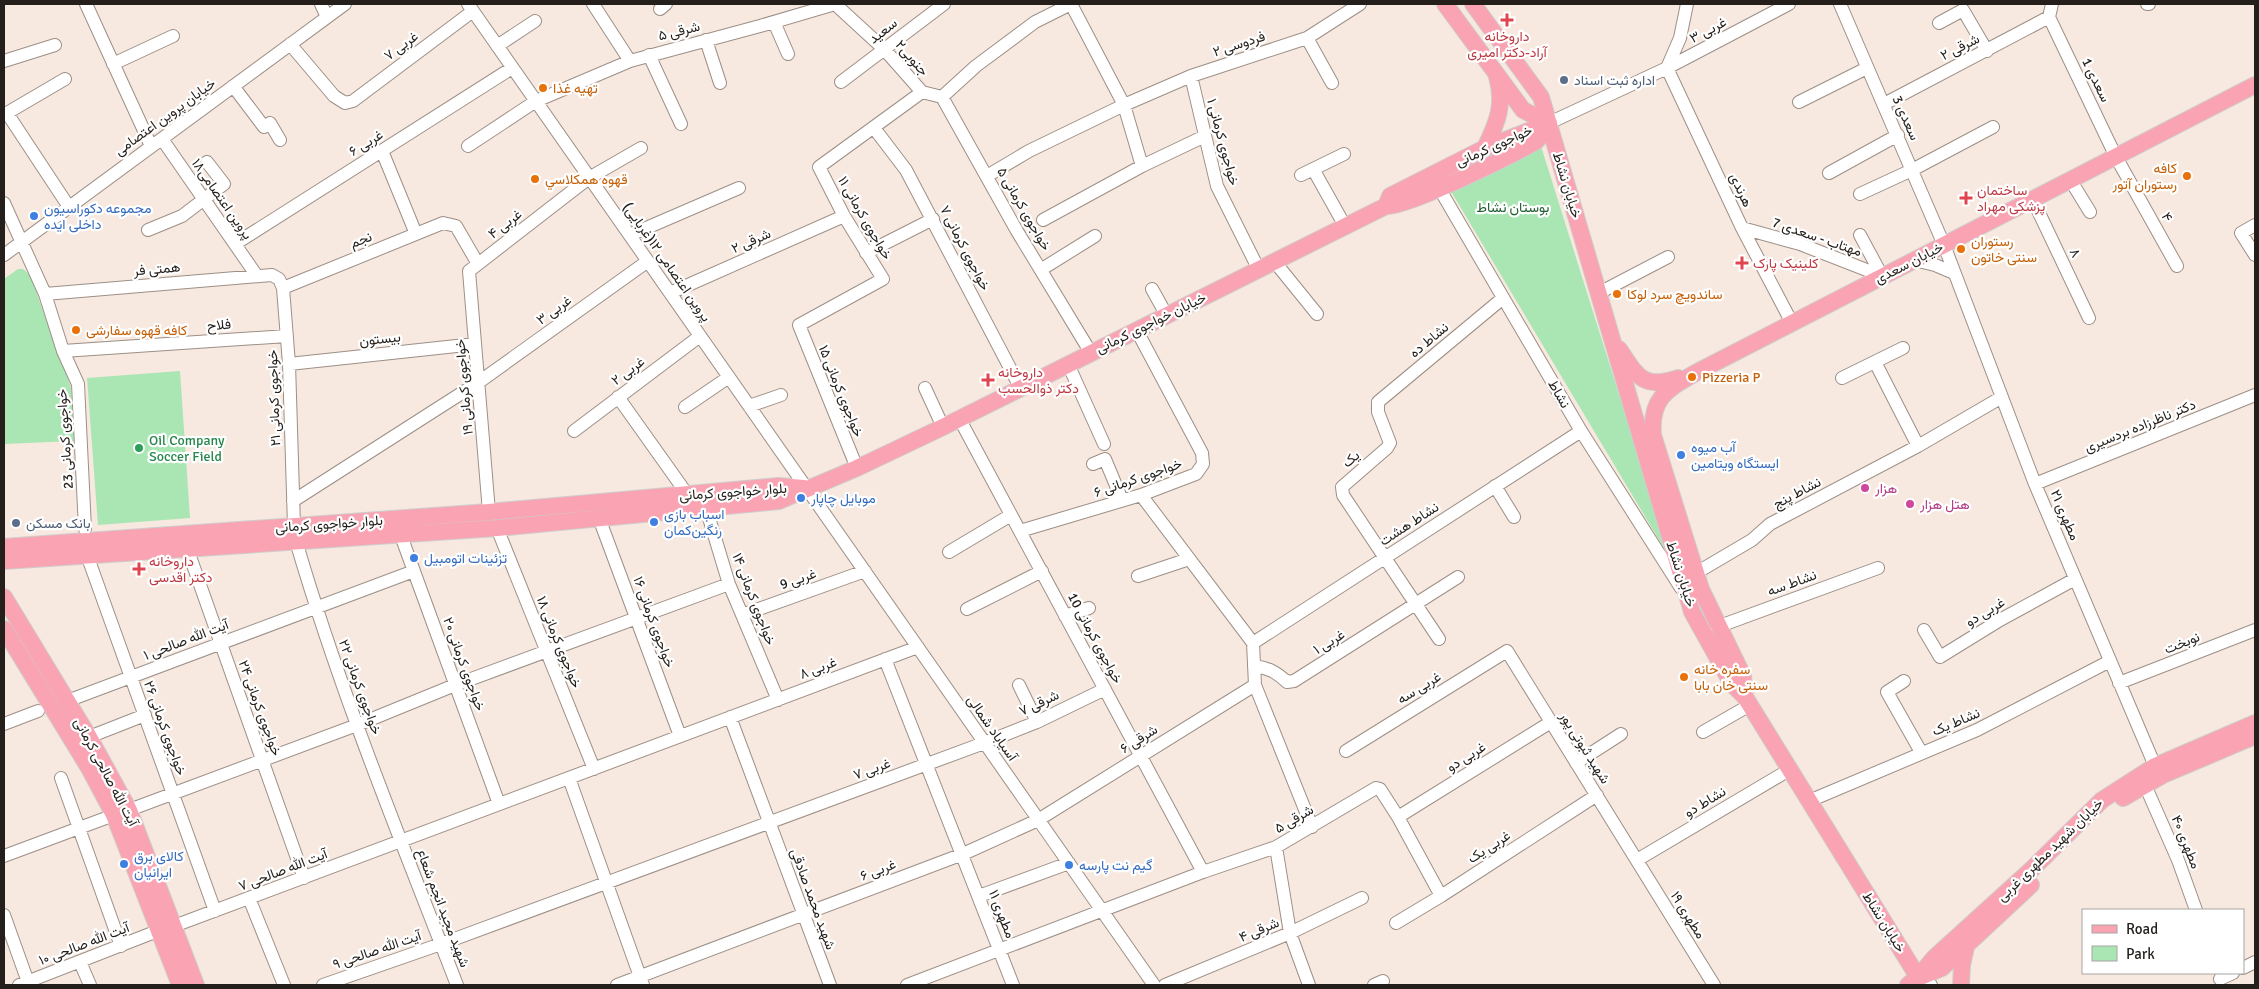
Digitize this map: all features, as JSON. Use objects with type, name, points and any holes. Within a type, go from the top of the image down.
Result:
[{"type":"main road","points":[[1445,4],[1523,110],[1549,123]]},
{"type":"main road","name":"خیابان نشاط","points":[[1473,4],[1541,97],[1692,612],[1732,684],[1748,701],[1920,983]]},
{"type":"main road","points":[[1485,148],[1495,127],[1501,104],[1496,72]]},
{"type":"main road","name":"خیابان سعدی","points":[[1697,372],[2255,85]]},
{"type":"main road","name":"خواجوی کرمانی","points":[[1549,123],[1537,141],[1439,188],[1394,207],[1386,206],[1390,196],[1485,148],[1549,123]]},
{"type":"main road","name":"خیابان خواجوی کرمانی","points":[[806,488],[856,468],[943,426],[1386,206]]},
{"type":"main road","points":[[1612,337],[1635,371],[1641,378],[1651,383],[1663,384],[1697,372]]},
{"type":"main road","points":[[1697,372],[1666,390],[1653,414],[1653,434],[1696,573],[1718,627],[1743,676],[1748,701]]},
{"type":"main road","name":"بلوار خواجوی کرمانی","points":[[4,561],[187,548],[489,512],[778,486],[806,488]]},
{"type":"main road","name":"بلوار خواجوی کرمانی","points":[[4,547],[295,534],[400,534],[497,528],[779,501],[806,488]]},
{"type":"main road","name":"آیت الله صالحی کرمانی","points":[[4,597],[38,669],[89,768],[121,812]]},
{"type":"main road","name":"آیت الله صالحی کرمانی","points":[[4,629],[67,701],[89,737],[167,928],[196,985]]},
{"type":"main road","name":"خیابان شهید مطهری غربی","points":[[1920,983],[1934,958],[2032,869],[2102,800],[2155,766],[2255,723]]},
{"type":"main road","name":"خیابان شهید مطهری غربی","points":[[1920,983],[1942,968],[1966,947],[2106,808],[2163,775],[2255,736]]},
{"type":"main road","name":"آیت الله صالحی کرمانی","points":[[167,928],[180,985]]},
{"type":"main road","points":[[1961,985],[1962,965],[1966,947]]},
{"type":"street","name":"پروین اعتصامی۱۸","points":[[86,4],[113,64],[157,142],[204,199],[257,276]]},
{"type":"street","points":[[321,4],[327,17]]},
{"type":"street","name":"خیابان پروین اعتصامی","points":[[4,255],[345,4]]},
{"type":"street","points":[[592,4],[630,61]]},
{"type":"street","name":"شرقی ۵","points":[[468,146],[536,101],[630,61],[774,22],[808,7],[835,4]]},
{"type":"street","name":"جنوبی۲","points":[[835,4],[884,48],[922,92]]},
{"type":"street","name":"سعید","points":[[841,82],[944,4]]},
{"type":"street","points":[[874,128],[922,92],[942,97],[976,66],[1035,22],[1071,4],[1124,105],[1142,166]]},
{"type":"street","name":"فردوسی ۲","points":[[987,176],[1029,151],[1124,105],[1191,76],[1307,38],[1360,4]]},
{"type":"street","points":[[1667,68],[1680,38],[1687,4]]},
{"type":"street","name":"۳ غربی","points":[[1549,123],[1667,68],[1789,4]]},
{"type":"street","name":"سعدی 3","points":[[1840,4],[1944,245]]},
{"type":"street","points":[[2049,17],[2052,4]]},
{"type":"street","name":"پروین اعتصامی ۱۲(غربایی)","points":[[470,8],[806,488]]},
{"type":"street","name":"غربی ۷","points":[[290,44],[334,96],[345,103],[353,100],[470,8]]},
{"type":"street","points":[[1939,23],[1962,10],[1986,51]]},
{"type":"street","name":"شرقی ۲","points":[[1884,104],[2049,17]]},
{"type":"street","name":"سعدی 1","points":[[2049,17],[2116,156]]},
{"type":"street","points":[[497,46],[535,21]]},
{"type":"street","points":[[774,22],[788,54]]},
{"type":"street","points":[[113,64],[173,36]]},
{"type":"street","points":[[1307,38],[1332,83]]},
{"type":"street","points":[[706,40],[720,83]]},
{"type":"street","points":[[4,61],[55,45]]},
{"type":"street","points":[[649,55],[681,124]]},
{"type":"street","name":"غربی ۶","points":[[235,244],[512,68]]},
{"type":"street","name":"هرندی","points":[[1667,68],[1742,228],[1792,323]]},
{"type":"street","points":[[1799,102],[1867,68]]},
{"type":"street","name":"خواجوی کرمانی ۱","points":[[1191,76],[1217,186],[1258,268]]},
{"type":"street","points":[[65,79],[7,113],[68,207]]},
{"type":"street","points":[[233,86],[264,127],[270,123],[280,140]]},
{"type":"street","name":"خواجوی کرمانی ۵","points":[[942,97],[1090,353]]},
{"type":"street","points":[[1860,194],[1912,170],[1993,127]]},
{"type":"street","name":"خواجوی کرمانی ۱۱","points":[[799,326],[883,279],[844,216],[819,167],[874,128]]},
{"type":"street","name":"خواجوی کرمانی ۷","points":[[874,128],[906,170],[1020,388]]},
{"type":"street","points":[[1828,173],[1898,135]]},
{"type":"street","points":[[1043,220],[1142,166],[1205,136]]},
{"type":"street","points":[[589,178],[641,148]]},
{"type":"street","points":[[382,151],[416,234]]},
{"type":"street","points":[[1300,175],[1344,154]]},
{"type":"street","name":"۴","points":[[2116,156],[2177,266]]},
{"type":"street","points":[[148,230],[182,216],[224,184],[207,162]]},
{"type":"street","points":[[1313,169],[1345,226]]},
{"type":"street","name":"غربی ۴","points":[[478,264],[589,178]]},
{"type":"street","points":[[2071,181],[2090,212]]},
{"type":"street","points":[[630,235],[739,188]]},
{"type":"street","name":"نشاط","points":[[1439,188],[1581,431],[1686,596]]},
{"type":"street","name":"۸","points":[[2033,200],[2089,318]]},
{"type":"street","name":"خواجوی کرمانی 23","points":[[4,203],[46,294],[63,351],[78,384],[85,529]]},
{"type":"street","name":"شرقی ۲","points":[[670,293],[844,216]]},
{"type":"street","points":[[866,253],[933,219]]},
{"type":"street","name":"نجم","points":[[283,288],[443,223],[451,223],[456,226],[478,264]]},
{"type":"street","points":[[2255,225],[2241,232],[2255,255]]},
{"type":"street","name":"مهتاب - سعدی 7","points":[[1742,228],[1800,244],[1882,276]]},
{"type":"street","points":[[1860,235],[1882,276]]},
{"type":"street","points":[[1042,270],[1095,236]]},
{"type":"street","name":"مطهری ۲۱","points":[[1944,245],[2035,484],[2155,766]]},
{"type":"street","points":[[1599,293],[1668,257]]},
{"type":"street","points":[[1914,260],[1935,265],[1954,273]]},
{"type":"street","name":"غربی ۳","points":[[293,501],[479,382],[648,261]]},
{"type":"street","points":[[1274,261],[1317,314]]},
{"type":"street","name":"خواجوی کرمانی ۱۹","points":[[478,264],[469,271],[489,512]]},
{"type":"street","name":"همتی فر","points":[[46,294],[272,275],[279,279],[283,288]]},
{"type":"street","name":"خواجوی کرمانی ۲۱","points":[[283,288],[289,364],[295,534]]},
{"type":"street","points":[[1152,289],[1167,316]]},
{"type":"street","name":"نشاط ده","points":[[1377,408],[1378,402],[1503,298]]},
{"type":"street","name":"خواجوی کرمانی ۱۵","points":[[799,326],[856,468]]},
{"type":"street","name":"خواجوی کرمانی ۶","points":[[1020,531],[1141,495],[1196,474],[1203,464],[1202,454],[1137,331]]},
{"type":"street","name":"فلاح","points":[[63,351],[287,336]]},
{"type":"street","name":"غربی ۲","points":[[574,431],[700,336]]},
{"type":"street","name":"بیستون","points":[[289,364],[475,344]]},
{"type":"street","points":[[1842,378],[1902,348]]},
{"type":"street","points":[[1875,362],[1918,446],[2002,397]]},
{"type":"street","points":[[1068,364],[1104,444]]},
{"type":"street","points":[[684,407],[729,378]]},
{"type":"street","points":[[925,388],[943,426]]},
{"type":"street","points":[[749,406],[781,395]]},
{"type":"street","name":"دکتر ناظرزاده بردسیری","points":[[2035,484],[2255,395]]},
{"type":"street","points":[[618,397],[687,494]]},
{"type":"street","name":"یک","points":[[1377,408],[1390,443],[1387,448],[1342,487],[1342,492],[1385,557]]},
{"type":"street","name":"خواجوی کرمانی 10","points":[[959,418],[1203,872]]},
{"type":"street","name":"نشاط هشت","points":[[1253,642],[1581,431]]},
{"type":"street","name":"نشاط پنج","points":[[1696,573],[1752,540],[1770,524],[1918,446]]},
{"type":"street","points":[[1093,464],[1105,459],[1122,500]]},
{"type":"street","points":[[1495,486],[1514,517]]},
{"type":"street","name":"آسیاباد شمالی","points":[[806,488],[1154,985]]},
{"type":"street","points":[[1141,495],[1253,642],[1255,685],[1312,827]]},
{"type":"street","name":"خواجوی کرمانی ۱۴","points":[[706,508],[729,584],[778,700]]},
{"type":"street","points":[[949,552],[1011,515]]},
{"type":"street","name":"خواجوی کرمانی ۱۶","points":[[599,518],[680,736]]},
{"type":"street","name":"خواجوی کرمانی ۱۸","points":[[497,528],[594,769]]},
{"type":"street","name":"خواجوی کرمانی ۲۲","points":[[295,534],[315,608],[357,725],[402,841]]},
{"type":"street","name":"خواجوی کرمانی ۲۰","points":[[400,534],[499,804]]},
{"type":"street","name":"خواجوی کرمانی ۲۴","points":[[187,548],[304,878]]},
{"type":"street","name":"خواجوی کرمانی ۲۶","points":[[87,555],[215,911]]},
{"type":"street","points":[[1385,557],[1439,638]]},
{"type":"street","points":[[1138,576],[1190,559]]},
{"type":"street","name":"نشاط سه","points":[[1718,627],[1878,568]]},
{"type":"street","name":"آیت الله صالحی ۱","points":[[67,701],[414,571]]},
{"type":"street","points":[[967,609],[1042,571]]},
{"type":"street","name":"غربی 9","points":[[742,614],[865,572]]},
{"type":"street","points":[[1417,604],[1458,577]]},
{"type":"street","name":"غربی دو","points":[[1924,630],[1940,657],[2000,620],[2075,579]]},
{"type":"street","points":[[4,856],[357,725],[455,685],[729,584]]},
{"type":"street","name":"غربی ۱","points":[[1254,666],[1265,667],[1276,672],[1287,682],[1294,681],[1417,604]]},
{"type":"street","points":[[1066,616],[1090,608]]},
{"type":"street","name":"نوبخت","points":[[2120,683],[2255,630]]},
{"type":"street","name":"۸ غربی","points":[[569,778],[918,647]]},
{"type":"street","name":"شهید ثبوتی پور","points":[[1507,652],[1637,860]]},
{"type":"street","name":"غربی سه","points":[[1346,751],[1507,652]]},
{"type":"street","name":"مطهری ۱۱","points":[[885,659],[1013,985]]},
{"type":"street","name":"نشاط یک","points":[[1809,801],[1921,752],[1977,730],[2110,661]]},
{"type":"street","points":[[1904,681],[1887,692],[1921,752]]},
{"type":"street","points":[[1019,685],[1037,722]]},
{"type":"street","name":"شرقی ۶","points":[[963,854],[1038,820],[1255,685]]},
{"type":"street","name":"شرقی ۷","points":[[984,743],[1037,722],[1105,689]]},
{"type":"street","points":[[1703,732],[1748,701]]},
{"type":"street","points":[[4,724],[38,711]]},
{"type":"street","points":[[89,737],[144,715]]},
{"type":"street","name":"شهید محمد صادقی","points":[[730,718],[830,985]]},
{"type":"street","name":"غربی دو","points":[[1398,817],[1551,722]]},
{"type":"street","points":[[1576,763],[1621,734]]},
{"type":"street","name":"۷ غربی","points":[[606,883],[984,743]]},
{"type":"street","name":"نشاط دو","points":[[1637,860],[1789,770]]},
{"type":"street","points":[[61,778],[120,946]]},
{"type":"street","points":[[569,778],[641,981]]},
{"type":"street","name":"آیت الله صالحی ۷","points":[[167,928],[569,778]]},
{"type":"street","name":"مطهری ۴۰","points":[[2145,785],[2178,860],[2196,909]]},
{"type":"street","name":"شرقی ۵","points":[[907,985],[1276,846],[1312,827],[1376,788],[1380,789],[1398,817],[1441,896]]},
{"type":"street","name":"غربی یک","points":[[1396,923],[1441,896],[1596,795]]},
{"type":"street","name":"شهید مجید انجم شعاع","points":[[402,841],[457,985]]},
{"type":"street","points":[[1276,846],[1290,933],[1308,985]]},
{"type":"street","name":"۶ غربی","points":[[617,985],[641,981],[803,914],[963,854]]},
{"type":"street","name":"مطهری ۱۹","points":[[1637,860],[1714,985]]},
{"type":"street","points":[[979,896],[1068,863]]},
{"type":"street","name":"آیت الله صالحی ۹","points":[[323,985],[606,883]]},
{"type":"street","points":[[249,898],[284,985]]},
{"type":"street","name":"شرقی ۴","points":[[1165,985],[1290,933],[1362,898]]},
{"type":"street","points":[[4,915],[23,983]]},
{"type":"street","name":"آیت الله صالحی ۱۰","points":[[23,983],[167,928]]},
{"type":"street","points":[[80,962],[90,985]]},
{"type":"street","points":[[2219,979],[2231,974]]},
{"type":"green space","name":"بوستان نشاط","points":[[1540,143],[1671,560],[1449,188]]},
{"type":"green space","points":[[18,269],[23,269],[30,275],[71,388],[74,441],[4,444],[4,279]]},
{"type":"green space","name":"Oil Company Soccer Field","points":[[180,371],[190,518],[98,525],[87,378]]},
{"type":"place","name":"داروخانه آراد-دکتر امیری","points":[[1507,20]]},
{"type":"place","name":"اداره ثبت اسناد","points":[[1564,80]]},
{"type":"place","name":"تهیه غذا","points":[[543,88]]},
{"type":"place","name":"کافه رستوران آتور","points":[[2187,176]]},
{"type":"place","name":"قهوه همكلاسي","points":[[535,179]]},
{"type":"place","name":"ساختمان پزشکی مهراد","points":[[1966,198]]},
{"type":"place","name":"مجموعه دکوراسیون داخلی ایده","points":[[34,216]]},
{"type":"place","name":"رستوران سنتی خاتون","points":[[1961,249]]},
{"type":"place","name":"کلینیک پارک","points":[[1742,263]]},
{"type":"place","name":"ساندویچ سرد لوکا","points":[[1617,294]]},
{"type":"place","name":"کافه قهوه سفارشی","points":[[76,330]]},
{"type":"place","name":"Pizzeria P","points":[[1692,377]]},
{"type":"place","name":"داروخانه دکتر ذوالحسب","points":[[988,380]]},
{"type":"place","name":"Oil Company Soccer Field","points":[[139,448]]},
{"type":"place","name":"آب میوه ایستگاه ویتامین","points":[[1681,455]]},
{"type":"place","name":"هزار","points":[[1865,488]]},
{"type":"place","name":"موبایل چاپار","points":[[801,498]]},
{"type":"place","name":"هتل هزار","points":[[1910,504]]},
{"type":"place","name":"اسباب بازی رنگین‌کمان","points":[[654,522]]},
{"type":"place","name":"بانک مسکن","points":[[16,523]]},
{"type":"place","name":"تزئینات اتومبیل","points":[[414,558]]},
{"type":"place","name":"داروخانه دکتر اقدسی","points":[[139,569]]},
{"type":"place","name":"سفره خانه سنتی خان بابا","points":[[1684,677]]},
{"type":"place","name":"کالای برق ایرانیان","points":[[124,864]]},
{"type":"place","name":"گیم نت پارسه","points":[[1069,865]]}]
